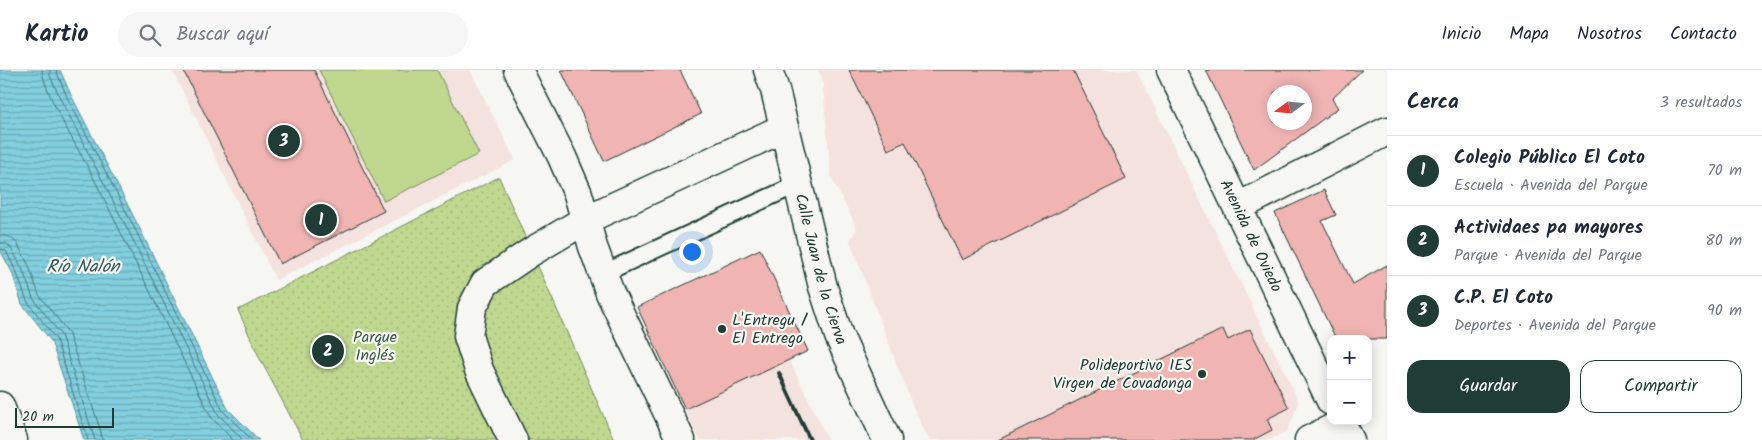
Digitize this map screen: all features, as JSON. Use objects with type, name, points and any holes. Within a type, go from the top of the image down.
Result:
[{"type":"street","points":[[518,70],[562,157],[578,194],[602,274],[681,440]]},
{"type":"street","name":"Avenida de Oviedo","points":[[1171,70],[1327,393]]},
{"type":"street","name":"Calle Juan de la Cierva","points":[[772,80],[822,287],[840,336],[888,440]]},
{"type":"street","points":[[514,440],[479,370],[468,336],[472,308],[485,283],[585,220],[784,128]]},
{"type":"street","points":[[1238,207],[1387,131]]},
{"type":"street","points":[[0,406],[13,440]]},
{"type":"street","points":[[1309,440],[1336,425]]},
{"type":"lane","points":[[602,274],[798,184]]},
{"type":"shaded area","points":[[172,70],[470,70],[515,160],[276,280]]},
{"type":"shaded area","points":[[818,70],[1136,70],[1299,402],[1287,431],[1269,440],[929,440],[913,407],[850,241],[857,228],[831,177],[822,77]]},
{"type":"shaded area","points":[[789,359],[828,440],[700,440],[685,409]]},
{"type":"green space","points":[[319,70],[437,70],[479,154],[384,201]]},
{"type":"green space","name":"Parque Inglés","points":[[499,177],[614,440],[303,440],[259,357],[238,310]]},
{"type":"water","name":"Río Nalón","points":[[0,70],[60,70],[228,409],[259,440],[84,440],[51,341],[22,304],[12,272],[0,250]]},
{"type":"building","points":[[183,70],[314,70],[384,211],[280,264]]},
{"type":"building","points":[[561,70],[680,70],[701,114],[604,161]]},
{"type":"building","points":[[849,70],[1073,70],[1126,179],[962,260],[905,142],[888,150]]},
{"type":"building","points":[[1206,70],[1362,70],[1332,99],[1338,108],[1312,127],[1312,85],[1267,85],[1267,130],[1308,130],[1254,170]]},
{"type":"building","points":[[1324,190],[1336,215],[1322,221],[1353,284],[1387,265],[1387,339],[1372,339],[1372,335],[1334,335],[1275,213]]},
{"type":"building","name":"L'Entregu / El Entrego","points":[[760,249],[808,351],[685,409],[637,307]]},
{"type":"building","name":"Polideportivo IES Virgen de Covadonga","points":[[1223,329],[1228,340],[1250,329],[1289,408],[1267,419],[1272,430],[1253,440],[998,440]]},
{"type":"railway","points":[[779,373],[810,440]]},
{"type":"place","name":"C.P. El Coto","points":[[284,141]]},
{"type":"place","name":"Colegio Público El Coto","points":[[321,220]]},
{"type":"place","name":"L'Entregu / El Entrego","points":[[722,329]]},
{"type":"place","name":"Actividaes pa mayores","points":[[328,351]]},
{"type":"place","name":"Polideportivo IES Virgen de Covadonga","points":[[1202,374]]}]
